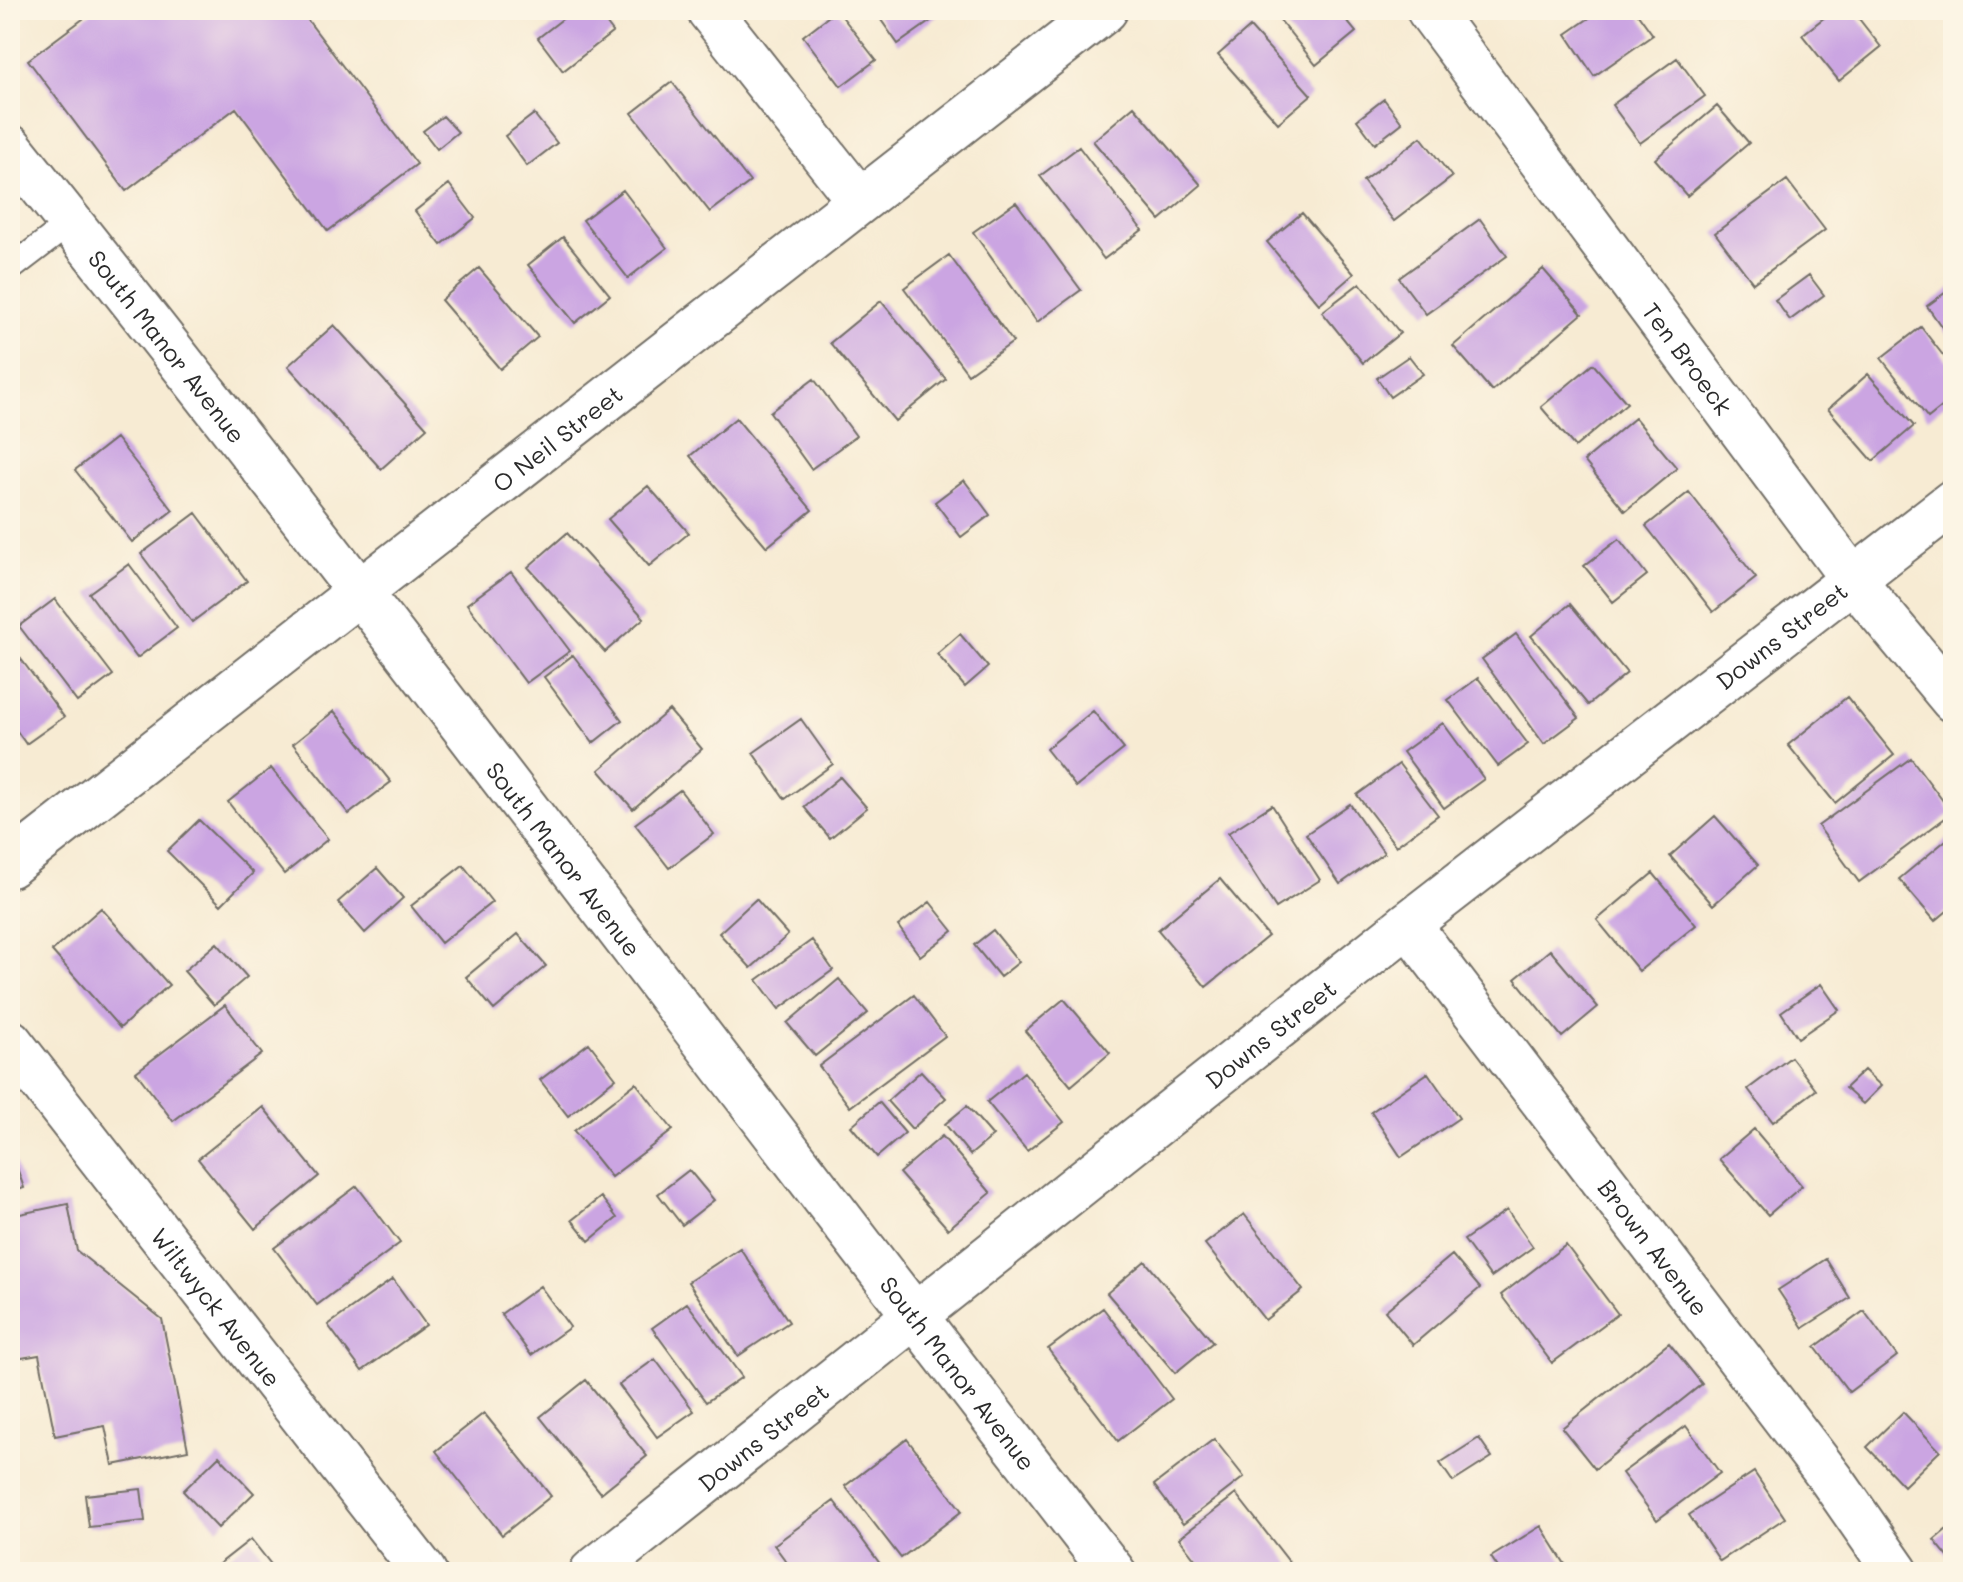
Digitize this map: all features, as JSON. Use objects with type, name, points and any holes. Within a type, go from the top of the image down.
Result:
[{"type":"street","points":[[709,10],[859,200]]},
{"type":"street","name":"O Neil Street","points":[[10,865],[1105,10]]},
{"type":"street","name":"Ten Broeck","points":[[1429,10],[1854,581],[1953,700]]},
{"type":"street","name":"South Manor Avenue","points":[[10,147],[359,591],[913,1316],[1113,1572]]},
{"type":"street","name":"Downs Street","points":[[592,1572],[1408,924],[1953,502]]},
{"type":"street","name":"Brown Avenue","points":[[1408,924],[1832,1480],[1896,1572]]},
{"type":"street","name":"Wiltwyck Avenue","points":[[10,1042],[424,1572]]},
{"type":"lane","points":[[10,269],[70,223]]},
{"type":"building","points":[[95,10],[300,10],[417,164],[328,231],[236,108],[126,191],[28,60]]},
{"type":"building","points":[[574,10],[596,10],[613,32],[563,71],[538,38]]},
{"type":"building","points":[[837,10],[876,60],[841,86],[803,36]]},
{"type":"building","points":[[874,10],[940,10],[942,13],[898,44]]},
{"type":"building","points":[[1272,10],[1338,10],[1356,32],[1316,65]]},
{"type":"building","points":[[1601,10],[1635,10],[1653,35],[1594,76],[1566,34]]},
{"type":"building","points":[[1834,10],[1852,10],[1881,47],[1839,81],[1802,35]]},
{"type":"building","points":[[1250,27],[1311,95],[1278,123],[1218,55]]},
{"type":"building","points":[[1677,58],[1705,96],[1640,143],[1612,105]]},
{"type":"building","points":[[672,82],[750,182],[710,212],[632,113]]},
{"type":"building","points":[[1384,99],[1402,123],[1375,144],[1357,120]]},
{"type":"building","points":[[1134,106],[1201,185],[1160,220],[1093,141]]},
{"type":"building","points":[[1717,106],[1749,143],[1687,196],[1655,159]]},
{"type":"building","points":[[534,114],[557,143],[527,166],[505,136]]},
{"type":"building","points":[[443,116],[458,132],[437,149],[423,131]]},
{"type":"building","points":[[1421,137],[1452,177],[1394,221],[1363,181]]},
{"type":"building","points":[[1079,147],[1142,230],[1104,259],[1040,176]]},
{"type":"building","points":[[1787,180],[1825,230],[1753,283],[1715,233]]},
{"type":"building","points":[[449,184],[475,218],[441,245],[415,211]]},
{"type":"building","points":[[623,190],[667,248],[628,278],[583,220]]},
{"type":"building","points":[[1016,202],[1081,290],[1037,322],[973,232]]},
{"type":"building","points":[[1302,213],[1354,274],[1319,304],[1267,242]]},
{"type":"building","points":[[1480,219],[1507,256],[1426,314],[1399,278]]},
{"type":"building","points":[[563,237],[610,295],[575,323],[528,265]]},
{"type":"building","points":[[949,255],[1013,342],[968,374],[904,288]]},
{"type":"building","points":[[479,268],[538,337],[500,369],[441,300]]},
{"type":"building","points":[[1543,269],[1582,314],[1492,391],[1453,346]]},
{"type":"building","points":[[1809,275],[1824,295],[1790,320],[1775,300]]},
{"type":"building","points":[[1360,283],[1400,333],[1363,363],[1322,312]]},
{"type":"building","points":[[1953,287],[1953,343],[1927,306]]},
{"type":"building","points":[[881,301],[946,379],[895,421],[830,343]]},
{"type":"building","points":[[334,325],[427,428],[381,469],[288,366]]},
{"type":"building","points":[[1921,327],[1953,368],[1953,398],[1928,418],[1881,358]]},
{"type":"building","points":[[1409,356],[1423,374],[1390,397],[1377,378]]},
{"type":"building","points":[[1593,364],[1627,403],[1575,447],[1541,407]]},
{"type":"building","points":[[1868,374],[1914,426],[1873,461],[1828,409]]},
{"type":"building","points":[[814,379],[856,436],[811,469],[770,412]]},
{"type":"building","points":[[736,418],[812,510],[767,547],[690,456]]},
{"type":"building","points":[[1635,418],[1677,468],[1625,511],[1584,461]]},
{"type":"building","points":[[116,438],[173,510],[132,542],[75,470]]},
{"type":"building","points":[[964,480],[990,515],[961,537],[935,502]]},
{"type":"building","points":[[648,486],[689,533],[649,566],[608,519]]},
{"type":"building","points":[[1689,492],[1756,578],[1713,612],[1646,526]]},
{"type":"building","points":[[196,513],[247,581],[192,622],[141,554]]},
{"type":"building","points":[[567,533],[644,618],[605,652],[528,567]]},
{"type":"building","points":[[1619,539],[1647,575],[1613,602],[1584,566]]},
{"type":"building","points":[[129,564],[177,628],[137,658],[89,593]]},
{"type":"building","points":[[511,572],[570,651],[526,683],[467,604]]},
{"type":"building","points":[[55,599],[113,675],[77,702],[19,626]]},
{"type":"building","points":[[1570,604],[1627,673],[1588,705],[1531,636]]},
{"type":"building","points":[[960,634],[988,667],[965,687],[937,654]]},
{"type":"building","points":[[1516,634],[1579,718],[1544,744],[1482,659]]},
{"type":"building","points":[[15,651],[64,717],[26,744],[10,721],[10,654]]},
{"type":"building","points":[[573,655],[622,720],[593,743],[544,677]]},
{"type":"building","points":[[1478,678],[1528,744],[1498,766],[1448,700]]},
{"type":"building","points":[[1847,697],[1894,755],[1835,803],[1788,745]]},
{"type":"building","points":[[669,710],[702,749],[633,809],[599,770]]},
{"type":"building","points":[[334,711],[391,782],[349,814],[293,744]]},
{"type":"building","points":[[1093,711],[1124,749],[1076,787],[1046,749]]},
{"type":"building","points":[[801,719],[833,764],[785,799],[753,753]]},
{"type":"building","points":[[1443,723],[1484,779],[1444,808],[1403,752]]},
{"type":"building","points":[[1911,758],[1952,813],[1859,882],[1818,826]]},
{"type":"building","points":[[1399,764],[1438,815],[1396,846],[1357,795]]},
{"type":"building","points":[[271,768],[328,839],[284,874],[228,802]]},
{"type":"building","points":[[840,777],[867,808],[830,838],[804,807]]},
{"type":"building","points":[[680,790],[714,834],[669,868],[635,824]]},
{"type":"building","points":[[1350,804],[1384,853],[1340,884],[1306,834]]},
{"type":"building","points":[[1272,805],[1320,880],[1276,908],[1228,833]]},
{"type":"building","points":[[1715,816],[1758,865],[1713,905],[1670,856]]},
{"type":"building","points":[[199,820],[253,873],[221,905],[167,851]]},
{"type":"building","points":[[1951,836],[1953,906],[1935,921],[1899,879]]},
{"type":"building","points":[[463,865],[492,902],[441,943],[411,906]]},
{"type":"building","points":[[377,868],[403,898],[365,933],[338,902]]},
{"type":"building","points":[[1653,873],[1696,925],[1639,971],[1597,920]]},
{"type":"building","points":[[1220,879],[1268,936],[1206,987],[1158,930]]},
{"type":"building","points":[[756,899],[788,935],[751,968],[719,933]]},
{"type":"building","points":[[930,902],[953,931],[920,956],[898,926]]},
{"type":"building","points":[[101,908],[169,985],[120,1028],[52,951]]},
{"type":"building","points":[[993,930],[1019,962],[1000,977],[974,945]]},
{"type":"building","points":[[518,934],[546,966],[494,1010],[466,977]]},
{"type":"building","points":[[812,940],[833,970],[779,1009],[757,980]]},
{"type":"building","points":[[217,943],[247,977],[214,1005],[184,971]]},
{"type":"building","points":[[1550,950],[1598,1007],[1562,1037],[1515,979]]},
{"type":"building","points":[[839,979],[868,1013],[815,1056],[787,1023]]},
{"type":"building","points":[[1821,984],[1839,1010],[1798,1038],[1781,1012]]},
{"type":"building","points":[[914,995],[945,1036],[850,1107],[819,1066]]},
{"type":"building","points":[[1064,999],[1110,1053],[1071,1086],[1025,1031]]},
{"type":"building","points":[[225,1005],[262,1054],[173,1121],[136,1072]]},
{"type":"building","points":[[589,1043],[616,1078],[568,1116],[540,1080]]},
{"type":"building","points":[[1791,1057],[1816,1090],[1773,1122],[1748,1089]]},
{"type":"building","points":[[1864,1070],[1881,1086],[1863,1104],[1845,1088]]},
{"type":"building","points":[[921,1071],[946,1098],[912,1129],[887,1101]]},
{"type":"building","points":[[1024,1072],[1064,1122],[1027,1151],[987,1102]]},
{"type":"building","points":[[1428,1073],[1459,1118],[1401,1157],[1371,1112]]},
{"type":"building","points":[[636,1083],[673,1130],[611,1177],[574,1131]]},
{"type":"building","points":[[879,1102],[905,1133],[877,1157],[851,1126]]},
{"type":"building","points":[[967,1106],[993,1136],[970,1155],[945,1124]]},
{"type":"building","points":[[263,1107],[319,1176],[255,1229],[198,1159]]},
{"type":"building","points":[[1754,1129],[1802,1186],[1768,1215],[1719,1159]]},
{"type":"building","points":[[942,1136],[991,1193],[948,1229],[899,1173]]},
{"type":"building","points":[[10,1148],[24,1188],[10,1193]]},
{"type":"building","points":[[689,1170],[714,1200],[682,1225],[658,1194]]},
{"type":"building","points":[[357,1186],[400,1243],[317,1305],[274,1248]]},
{"type":"building","points":[[601,1197],[617,1218],[589,1241],[572,1220]]},
{"type":"building","points":[[68,1204],[77,1251],[162,1319],[188,1450],[113,1465],[105,1426],[55,1436],[39,1355],[10,1360],[10,1216]]},
{"type":"building","points":[[1507,1210],[1533,1247],[1491,1277],[1464,1240]]},
{"type":"building","points":[[1244,1214],[1303,1290],[1265,1320],[1205,1244]]},
{"type":"building","points":[[1566,1245],[1618,1314],[1552,1363],[1501,1295]]},
{"type":"building","points":[[740,1248],[789,1322],[738,1356],[688,1282]]},
{"type":"building","points":[[1452,1255],[1480,1288],[1413,1345],[1385,1311]]},
{"type":"building","points":[[1826,1259],[1850,1298],[1803,1328],[1778,1290]]},
{"type":"building","points":[[1145,1261],[1213,1342],[1175,1373],[1107,1293]]},
{"type":"building","points":[[393,1279],[426,1325],[362,1371],[328,1325]]},
{"type":"building","points":[[540,1286],[570,1327],[531,1355],[501,1314]]},
{"type":"building","points":[[687,1303],[742,1377],[706,1402],[652,1328]]},
{"type":"building","points":[[1103,1308],[1172,1399],[1118,1441],[1048,1349]]},
{"type":"building","points":[[1864,1311],[1897,1356],[1849,1392],[1815,1347]]},
{"type":"building","points":[[1669,1343],[1702,1384],[1595,1469],[1562,1428]]},
{"type":"building","points":[[655,1359],[694,1411],[657,1437],[619,1385]]},
{"type":"building","points":[[586,1380],[647,1456],[601,1493],[540,1417]]},
{"type":"building","points":[[1903,1412],[1940,1451],[1904,1486],[1867,1447]]},
{"type":"building","points":[[484,1413],[551,1496],[502,1535],[436,1451]]},
{"type":"building","points":[[1686,1426],[1720,1473],[1657,1520],[1622,1473]]},
{"type":"building","points":[[1479,1438],[1492,1457],[1453,1482],[1440,1463]]},
{"type":"building","points":[[907,1439],[962,1511],[901,1558],[845,1486]]},
{"type":"building","points":[[1214,1439],[1244,1477],[1183,1524],[1154,1485]]},
{"type":"building","points":[[219,1456],[254,1493],[218,1528],[183,1491]]},
{"type":"building","points":[[1754,1472],[1785,1518],[1720,1561],[1689,1515]]},
{"type":"building","points":[[141,1489],[145,1521],[89,1527],[85,1495]]},
{"type":"building","points":[[1236,1494],[1297,1572],[1205,1572],[1179,1538]]},
{"type":"building","points":[[834,1501],[886,1572],[794,1572],[774,1545]]},
{"type":"building","points":[[1953,1524],[1953,1563],[1934,1540]]},
{"type":"building","points":[[1541,1526],[1570,1572],[1501,1572],[1491,1557]]},
{"type":"building","points":[[251,1539],[277,1572],[217,1572],[214,1568]]}]
